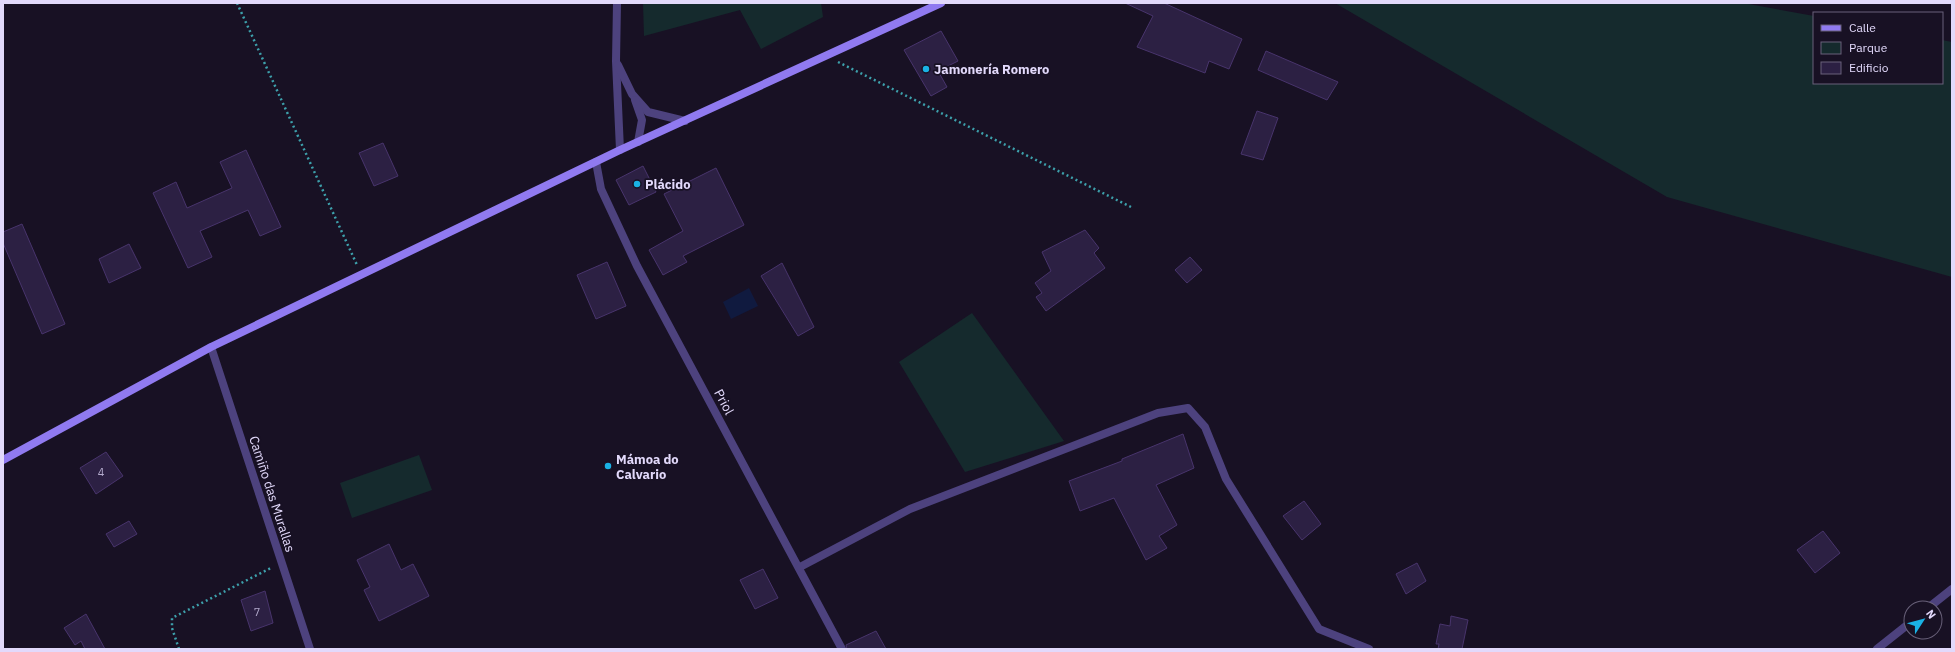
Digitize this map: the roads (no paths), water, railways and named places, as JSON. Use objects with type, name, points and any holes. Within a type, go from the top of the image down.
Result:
[{"type":"main road","points":[[3,460],[211,347],[620,150],[941,3]]},
{"type":"street","points":[[617,3],[616,61],[620,150]]},
{"type":"street","points":[[616,61],[632,94],[642,120],[638,142]]},
{"type":"street","points":[[632,94],[648,112],[684,121]]},
{"type":"street","name":"Priol","points":[[596,162],[601,189],[637,266],[800,567],[842,649]]},
{"type":"street","name":"Camiño das Murallas","points":[[211,347],[310,649]]},
{"type":"street","points":[[800,567],[910,509],[1158,413],[1188,408],[1205,427],[1226,479],[1319,629],[1369,649]]},
{"type":"street","points":[[1938,600],[1952,589]]},
{"type":"street","points":[[1877,649],[1903,628]]},
{"type":"water","points":[[749,288],[758,306],[731,319],[723,302]]},
{"type":"place","name":"Jamonería Romero","points":[[926,69]]},
{"type":"place","name":"Plácido","points":[[637,184]]},
{"type":"place","name":"Mámoa do Calvario","points":[[608,466]]}]
